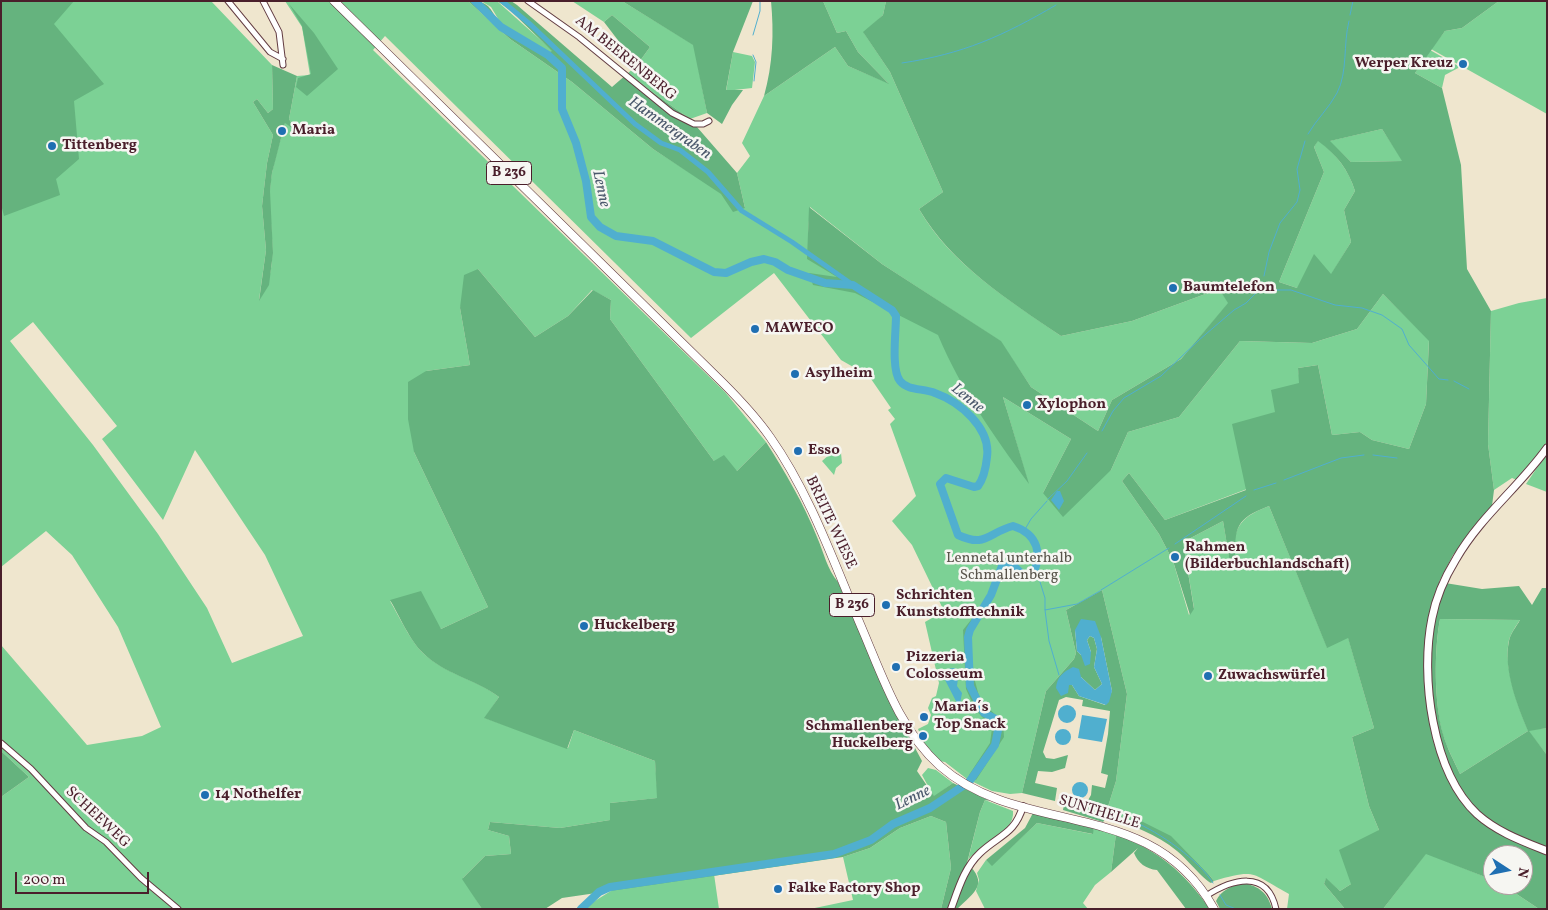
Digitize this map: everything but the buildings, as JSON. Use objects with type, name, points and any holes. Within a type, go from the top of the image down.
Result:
[{"type":"main road","name":"BREITE WIESE","points":[[334,1],[740,400],[772,440],[819,530],[892,700],[910,731],[933,758],[958,779],[992,796],[1023,806]]},
{"type":"main road","points":[[1547,448],[1472,534],[1455,559],[1440,591],[1432,617],[1429,672],[1435,732],[1443,761],[1451,778],[1473,809],[1504,833],[1547,851]]},
{"type":"main road","name":"SUNTHELLE","points":[[1023,806],[1113,828],[1139,838],[1176,863],[1206,896]]},
{"type":"main road","name":"B 236","points":[[1206,896],[1214,909]]},
{"type":"street","points":[[228,1],[270,52],[283,62],[278,32],[263,1]]},
{"type":"street","name":"AM BEERENBERG","points":[[528,1],[580,37],[672,113],[694,124],[703,124],[710,121]]},
{"type":"street","name":"SCHEEWEG","points":[[1,743],[31,769],[86,828],[106,842],[141,878],[178,909]]},
{"type":"street","points":[[951,909],[969,866],[980,853],[1013,828],[1023,806]]},
{"type":"street","points":[[1206,896],[1239,880],[1250,881],[1263,886],[1273,898],[1276,909]]},
{"type":"green space","name":"Lennetal unterhalb Schmallenberg","points":[[1,1],[211,1],[272,65],[273,109],[268,113],[257,99],[253,102],[273,135],[267,163],[262,206],[266,250],[259,300],[266,287],[272,260],[270,190],[274,164],[285,122],[295,130],[289,119],[297,76],[310,75],[302,27],[285,1],[468,1],[510,39],[572,82],[653,149],[745,208],[737,173],[750,156],[742,143],[764,96],[835,47],[848,66],[888,83],[858,52],[846,31],[837,33],[823,1],[886,1],[883,15],[864,33],[890,72],[943,192],[919,209],[947,247],[982,280],[1061,336],[1132,321],[1219,289],[1229,303],[1181,359],[1112,400],[1098,431],[1031,387],[1000,341],[882,264],[810,207],[808,233],[815,242],[936,321],[1027,479],[1003,397],[1071,439],[1043,493],[1111,470],[1128,432],[1179,417],[1240,341],[1312,343],[1357,329],[1383,294],[1429,340],[1426,404],[1409,449],[1372,440],[1360,432],[1332,435],[1318,365],[1298,368],[1300,383],[1275,412],[1247,489],[1165,520],[1129,473],[1122,481],[1159,534],[1173,561],[1189,615],[1194,608],[1183,542],[1223,521],[1230,562],[1239,526],[1249,516],[1269,506],[1327,647],[1348,637],[1374,728],[1352,737],[1369,806],[1379,830],[1351,884],[1340,891],[1326,879],[1324,884],[1345,909],[1287,909],[1289,894],[1254,875],[1239,875],[1214,881],[1139,820],[1106,813],[1116,781],[1127,694],[1102,590],[1066,610],[1076,653],[1074,659],[1046,691],[1022,793],[1010,794],[992,791],[967,779],[945,762],[939,761],[924,744],[918,729],[928,724],[931,715],[928,708],[932,698],[936,696],[939,683],[925,622],[944,611],[912,545],[892,521],[916,496],[890,424],[895,419],[888,410],[891,408],[869,376],[841,360],[774,273],[691,338],[385,36],[373,50],[725,392],[766,442],[737,471],[714,461],[610,319],[611,300],[592,290],[568,316],[535,337],[478,269],[460,308],[470,365],[426,371],[414,452],[488,607],[441,629],[390,601],[410,636],[423,653],[441,666],[481,685],[499,697],[485,718],[568,748],[574,730],[655,761],[658,798],[610,803],[610,820],[560,828],[490,822],[488,830],[509,836],[511,854],[485,856],[463,878],[482,909],[1,909],[1,797],[29,777],[1,751],[1,645],[87,745],[142,736],[161,727],[118,627],[72,555],[46,531],[1,567]],"holes":[[[33,322],[117,426],[102,439],[163,520],[195,450],[265,555],[303,636],[232,663],[207,608],[158,534],[93,445],[10,341]]]},
{"type":"green space","points":[[1,1],[74,1],[54,24],[104,84],[74,101],[79,159],[56,179],[60,195],[4,216],[1,204]]},
{"type":"green space","points":[[468,1],[476,1],[487,5],[498,21],[512,33],[547,52],[552,51],[509,9],[497,1],[511,1],[612,87],[627,74],[690,119],[737,173],[745,208],[733,212],[721,194],[653,149],[572,82],[510,39]]},
{"type":"green space","points":[[481,1],[497,1],[553,51],[547,52],[503,27],[491,7]]},
{"type":"green space","points":[[572,1],[622,1],[694,45],[707,113],[690,119],[627,74],[637,65],[650,47],[612,15],[604,22]]},
{"type":"green space","points":[[622,1],[753,1],[733,52],[726,90],[743,90],[722,124],[707,113],[693,45]]},
{"type":"green space","points":[[771,1],[823,1],[837,33],[846,31],[858,52],[889,84],[848,66],[835,47],[764,96],[772,49]]},
{"type":"green space","points":[[886,1],[1499,1],[1462,28],[1445,31],[1415,73],[1442,88],[1461,165],[1467,269],[1491,311],[1488,444],[1494,490],[1492,506],[1453,555],[1439,582],[1482,589],[1519,586],[1532,605],[1542,588],[1547,588],[1547,728],[1529,731],[1547,755],[1547,909],[1539,909],[1518,895],[1533,895],[1533,845],[1483,845],[1483,876],[1426,854],[1383,909],[1345,909],[1324,884],[1326,878],[1340,891],[1351,884],[1339,850],[1379,830],[1369,806],[1352,737],[1374,728],[1348,638],[1327,648],[1269,506],[1249,515],[1239,526],[1235,561],[1230,563],[1223,521],[1183,542],[1194,609],[1190,615],[1173,561],[1159,534],[1122,481],[1129,473],[1165,520],[1246,490],[1232,424],[1275,412],[1271,390],[1299,383],[1298,368],[1318,365],[1332,435],[1360,432],[1372,440],[1409,449],[1426,404],[1429,341],[1383,294],[1357,329],[1312,343],[1240,341],[1179,417],[1128,432],[1111,470],[1063,517],[1043,493],[1071,439],[1003,397],[1029,484],[968,394],[938,335],[855,293],[813,285],[809,273],[837,277],[807,259],[809,207],[882,264],[1001,341],[1031,387],[1098,431],[1112,400],[1181,359],[1228,303],[1219,289],[1132,321],[1061,336],[1001,295],[964,264],[932,229],[919,209],[943,192],[890,72],[863,32],[883,15]],"holes":[[[1382,129],[1402,161],[1351,162],[1330,141]],[[1318,141],[1341,163],[1355,191],[1344,210],[1351,242],[1331,274],[1314,254],[1297,288],[1279,282],[1324,172],[1314,147]],[[1440,619],[1520,620],[1510,638],[1508,663],[1512,687],[1528,731],[1460,774],[1446,744],[1438,707],[1436,661]]]},
{"type":"green space","points":[[1499,1],[1547,1],[1547,114],[1431,49],[1445,31],[1462,28]]},
{"type":"green space","points":[[289,4],[314,33],[338,69],[307,96],[296,87],[298,78],[311,74],[302,26]]},
{"type":"green space","points":[[612,15],[650,47],[637,65],[604,22]]},
{"type":"green space","points":[[1430,50],[1460,67],[1445,75],[1442,88],[1415,73]]},
{"type":"green space","points":[[733,52],[752,56],[755,62],[752,88],[726,91]]},
{"type":"green space","points":[[272,65],[297,76],[289,119],[296,131],[285,123],[272,173],[270,191],[273,253],[269,285],[259,301],[266,250],[262,206],[267,163],[273,135],[253,102],[257,99],[268,113],[273,109]]},
{"type":"green space","points":[[1382,129],[1403,161],[1351,162],[1329,141]]},
{"type":"green space","points":[[1318,140],[1341,163],[1355,191],[1344,210],[1351,242],[1331,275],[1297,288],[1279,282],[1324,172],[1314,147]]},
{"type":"green space","points":[[478,269],[535,337],[568,316],[593,290],[611,300],[610,319],[714,461],[724,455],[737,471],[766,442],[806,512],[828,566],[838,582],[891,703],[922,761],[917,771],[934,796],[953,783],[990,801],[985,800],[980,812],[967,863],[974,870],[977,877],[977,888],[957,909],[941,909],[951,868],[946,822],[931,816],[900,828],[870,848],[843,857],[562,898],[545,909],[482,909],[462,879],[485,856],[511,854],[509,836],[488,830],[490,822],[560,828],[610,820],[610,803],[657,798],[655,761],[574,730],[567,749],[484,718],[499,697],[480,685],[440,666],[423,653],[409,635],[390,600],[421,591],[441,629],[488,607],[414,452],[408,419],[408,382],[426,371],[470,365],[460,308],[464,275]]},
{"type":"green space","points":[[1547,298],[1547,444],[1517,480],[1512,478],[1494,490],[1488,444],[1491,311]]},
{"type":"green space","points":[[837,448],[841,453],[842,463],[836,468],[834,475],[822,461]]},
{"type":"green space","points":[[1547,453],[1547,492],[1526,484]]},
{"type":"green space","points":[[1102,590],[1127,694],[1116,781],[1106,813],[1139,820],[1171,836],[1210,876],[1214,881],[1211,883],[1177,851],[1152,835],[1107,817],[1103,822],[1063,810],[1066,793],[1076,800],[1087,802],[1091,795],[1092,785],[1105,788],[1108,775],[1101,773],[1110,711],[1082,706],[1083,700],[1066,697],[1059,700],[1043,752],[1046,758],[1054,759],[1068,755],[1065,768],[1052,772],[1038,771],[1035,783],[1057,788],[1055,801],[1022,793],[1046,691],[1074,659],[1076,653],[1066,610]],"holes":[[[1075,630],[1101,637],[1112,691],[1105,705],[1079,696],[1072,685],[1069,685],[1081,677],[1095,690],[1102,684],[1094,667],[1097,649],[1094,638],[1090,636],[1087,640],[1091,652],[1081,655],[1077,651]]]},
{"type":"green space","points":[[982,606],[987,609],[971,634],[970,662],[980,700],[1003,722],[1004,737],[976,780],[969,775],[990,743],[992,728],[975,709],[966,689],[963,630]]},
{"type":"green space","points":[[1440,619],[1520,620],[1509,640],[1508,662],[1512,686],[1528,730],[1547,728],[1547,755],[1528,731],[1460,774],[1443,735],[1438,708],[1436,661]]},
{"type":"green space","points":[[1,751],[29,777],[1,797]]},
{"type":"green space","points":[[928,768],[936,770],[953,783],[934,797],[922,775]]},
{"type":"green space","points":[[985,800],[1013,811],[1012,819],[1009,826],[1003,832],[973,854],[968,860],[980,812]]},
{"type":"green space","points":[[1033,813],[1094,827],[1093,834],[1037,823],[992,866],[986,860],[1025,828]]},
{"type":"green space","points":[[931,816],[946,822],[951,868],[941,909],[810,909],[853,900],[843,857],[870,848],[900,828]]},
{"type":"green space","points":[[1037,823],[1092,834],[1094,827],[1116,834],[1111,872],[1095,885],[1083,903],[1088,909],[985,909],[976,891],[979,880],[977,873],[986,860],[992,865]]},
{"type":"green space","points":[[1116,834],[1146,848],[1169,864],[1189,883],[1210,909],[1186,909],[1157,870],[1146,867],[1138,860],[1134,853],[1138,848],[1111,872]]},
{"type":"green space","points":[[1426,853],[1483,876],[1483,895],[1518,895],[1539,909],[1383,909]]},
{"type":"green space","points":[[714,874],[719,909],[582,909],[614,889]]},
{"type":"green space","points":[[1243,883],[1254,886],[1262,891],[1272,909],[1220,909],[1216,901],[1221,894],[1231,887]]},
{"type":"water","points":[[1057,491],[1060,491],[1064,501],[1059,510],[1051,500]]},
{"type":"water","points":[[1081,619],[1095,621],[1101,637],[1112,691],[1109,702],[1106,705],[1079,696],[1072,685],[1069,685],[1068,693],[1061,696],[1056,688],[1061,675],[1073,667],[1079,669],[1081,677],[1095,690],[1102,684],[1094,667],[1097,649],[1094,638],[1090,636],[1087,640],[1091,652],[1090,664],[1085,666],[1081,655],[1077,651],[1075,630]]},
{"type":"water","points":[[954,668],[959,671],[957,686],[962,693],[960,704],[958,705],[944,678],[947,669]]},
{"type":"water","points":[[1067,705],[1073,708],[1076,714],[1073,720],[1067,723],[1061,720],[1058,714],[1061,708]]},
{"type":"water","points":[[1082,715],[1107,719],[1102,742],[1078,738]]},
{"type":"water","points":[[1060,729],[1066,729],[1071,734],[1069,743],[1060,745],[1055,740],[1055,734]]},
{"type":"water","points":[[1080,782],[1088,790],[1080,798],[1072,790]]},
{"type":"waterway","name":"Lenne","points":[[475,1],[501,27],[548,55],[562,68],[562,109],[576,143],[586,181],[591,217],[600,227],[616,236],[653,241],[714,272],[726,273],[751,262],[764,259],[775,262],[788,270],[825,283],[853,285],[892,310],[896,316],[895,360],[897,376],[900,381],[911,388],[930,391],[954,403],[972,417],[979,426],[987,446],[987,461],[978,486],[974,487],[946,478],[940,484],[958,535],[967,539],[981,540],[1013,526],[1028,534],[1036,546],[1037,553],[1032,576],[1024,576],[1012,564],[1002,566],[991,595],[970,630],[968,637],[970,686],[984,713],[996,719],[999,725],[995,745],[969,782],[930,808],[893,824],[871,840],[834,854],[610,887],[599,892],[581,909]]},
{"type":"waterway","name":"Hammergraben","points":[[502,1],[531,25],[635,124],[661,143],[680,150],[708,172],[742,211],[792,242],[853,285]]},
{"type":"waterway","points":[[753,35],[760,11],[760,1]]},
{"type":"waterway","points":[[1350,15],[1353,1]]},
{"type":"waterway","points":[[902,63],[964,49],[1000,35],[1056,5]]},
{"type":"waterway","points":[[1308,134],[1334,98],[1340,85],[1343,76],[1349,21]]},
{"type":"waterway","points":[[753,55],[756,62],[754,81]]},
{"type":"waterway","points":[[1264,276],[1269,252],[1280,223],[1297,202],[1300,190],[1297,169],[1305,141]]},
{"type":"waterway","points":[[1102,431],[1113,411],[1124,398],[1161,376],[1199,340],[1234,310],[1246,303],[1261,288],[1262,282]]},
{"type":"waterway","points":[[1262,288],[1268,289]]},
{"type":"waterway","points":[[1276,290],[1291,290],[1335,305],[1362,308],[1382,315],[1402,329],[1409,345],[1439,379],[1448,380]]},
{"type":"waterway","points":[[1454,381],[1469,389]]},
{"type":"waterway","points":[[1048,499],[1067,481],[1087,453]]},
{"type":"waterway","points":[[1284,480],[1341,458],[1364,455]]},
{"type":"waterway","points":[[1373,455],[1397,458]]},
{"type":"waterway","points":[[1254,490],[1276,483]]},
{"type":"waterway","points":[[1175,544],[1246,496]]},
{"type":"waterway","points":[[1024,531],[1031,519],[1047,501]]},
{"type":"waterway","points":[[1101,590],[1169,548]]},
{"type":"waterway","points":[[1036,569],[1045,598],[1045,610],[1077,604],[1100,591]]},
{"type":"waterway","points":[[1045,610],[1049,641],[1059,675]]},
{"type":"waterway","points":[[1104,814],[1134,822],[1155,832],[1189,856],[1213,883]]},
{"type":"waterway","points":[[1220,895],[1226,905],[1236,909]]},
{"type":"place","name":"Werper Kreuz","points":[[1463,64]]},
{"type":"place","name":"Maria","points":[[282,131]]},
{"type":"place","name":"Tittenberg","points":[[52,146]]},
{"type":"place","name":"Baumtelefon","points":[[1173,288]]},
{"type":"place","name":"MAWECO","points":[[755,329]]},
{"type":"place","name":"Asylheim","points":[[795,374]]},
{"type":"place","name":"Xylophon","points":[[1027,405]]},
{"type":"place","name":"Esso","points":[[798,451]]},
{"type":"place","name":"Rahmen (Bilderbuchlandschaft)","points":[[1175,557]]},
{"type":"place","name":"Schrichten Kunststofftechnik","points":[[886,605]]},
{"type":"place","name":"Huckelberg","points":[[584,626]]},
{"type":"place","name":"Pizzeria Colosseum","points":[[896,667]]},
{"type":"place","name":"Zuwachswürfel","points":[[1208,676]]},
{"type":"place","name":"Maria´s Top Snack","points":[[924,717]]},
{"type":"place","name":"Schmallenberg Huckelberg","points":[[923,736]]},
{"type":"place","name":"14 Nothelfer","points":[[205,795]]},
{"type":"place","name":"Falke Factory Shop","points":[[778,889]]}]
